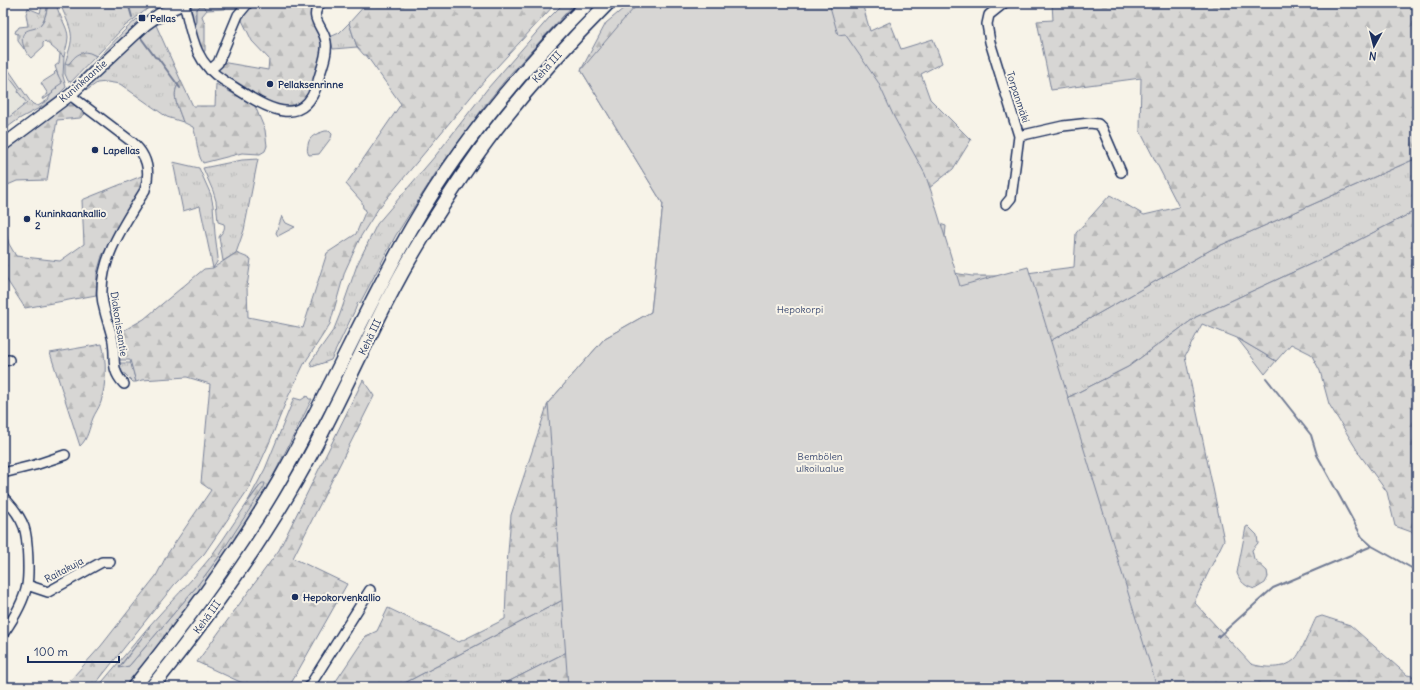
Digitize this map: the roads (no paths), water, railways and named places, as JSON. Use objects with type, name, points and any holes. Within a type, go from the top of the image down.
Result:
[{"type":"highway","name":"Kehä III","points":[[134,687],[226,567],[260,513],[302,438],[381,282],[412,225],[448,171],[515,82],[562,29],[588,3]]},
{"type":"highway","name":"Kehä III","points":[[152,687],[204,621],[229,586],[289,493],[336,406],[405,268],[446,201],[494,131],[529,88],[571,41],[608,3]]},
{"type":"main road","name":"Kuninkaantie","points":[[160,14],[170,3]]},
{"type":"main road","name":"Kuninkaantie","points":[[3,145],[70,95],[146,24],[160,14],[184,3]]},
{"type":"street","points":[[184,3],[198,53],[210,70],[241,92],[275,110],[282,112],[293,111],[303,107],[315,92],[326,46],[324,33],[315,19],[317,7],[321,3]]},
{"type":"street","points":[[210,70],[218,63],[238,15],[248,3]]},
{"type":"street","name":"Torpanmäki","points":[[1004,3],[989,15],[987,24],[997,68],[1019,136],[1011,198],[1006,204]]},
{"type":"street","name":"Diakonissantie","points":[[70,95],[138,148],[146,161],[148,180],[145,190],[107,259],[102,284],[102,298],[113,341],[114,368],[117,376],[124,384]]},
{"type":"street","points":[[1019,136],[1070,125],[1090,123],[1098,124],[1102,128],[1121,172]]},
{"type":"street","points":[[3,473],[35,465],[65,455]]},
{"type":"street","points":[[3,497],[12,507],[24,527],[28,552],[27,585],[18,609],[3,634]]},
{"type":"street","name":"Raitakuja","points":[[27,585],[48,592],[102,562],[110,562]]},
{"type":"street","points":[[309,687],[370,590]]},
{"type":"waterway","points":[[128,3],[132,17]]},
{"type":"waterway","points":[[141,38],[180,88]]},
{"type":"waterway","points":[[1266,378],[1311,435],[1317,455],[1362,537],[1372,546],[1417,571]]},
{"type":"waterway","points":[[1218,637],[1273,588],[1372,546]]},
{"type":"place","name":"Pellas","points":[[142,18]]},
{"type":"place","name":"Pellaksenrinne","points":[[270,84]]},
{"type":"place","name":"Lapellas","points":[[95,150]]},
{"type":"place","name":"Kuninkaankallio 2","points":[[27,219]]},
{"type":"place","name":"Hepokorvenkallio","points":[[295,597]]},
{"type":"park label","name":"Hepokorpi","points":[[800,309]]},
{"type":"park label","name":"Bembölen ulkoilualue","points":[[820,462]]}]
